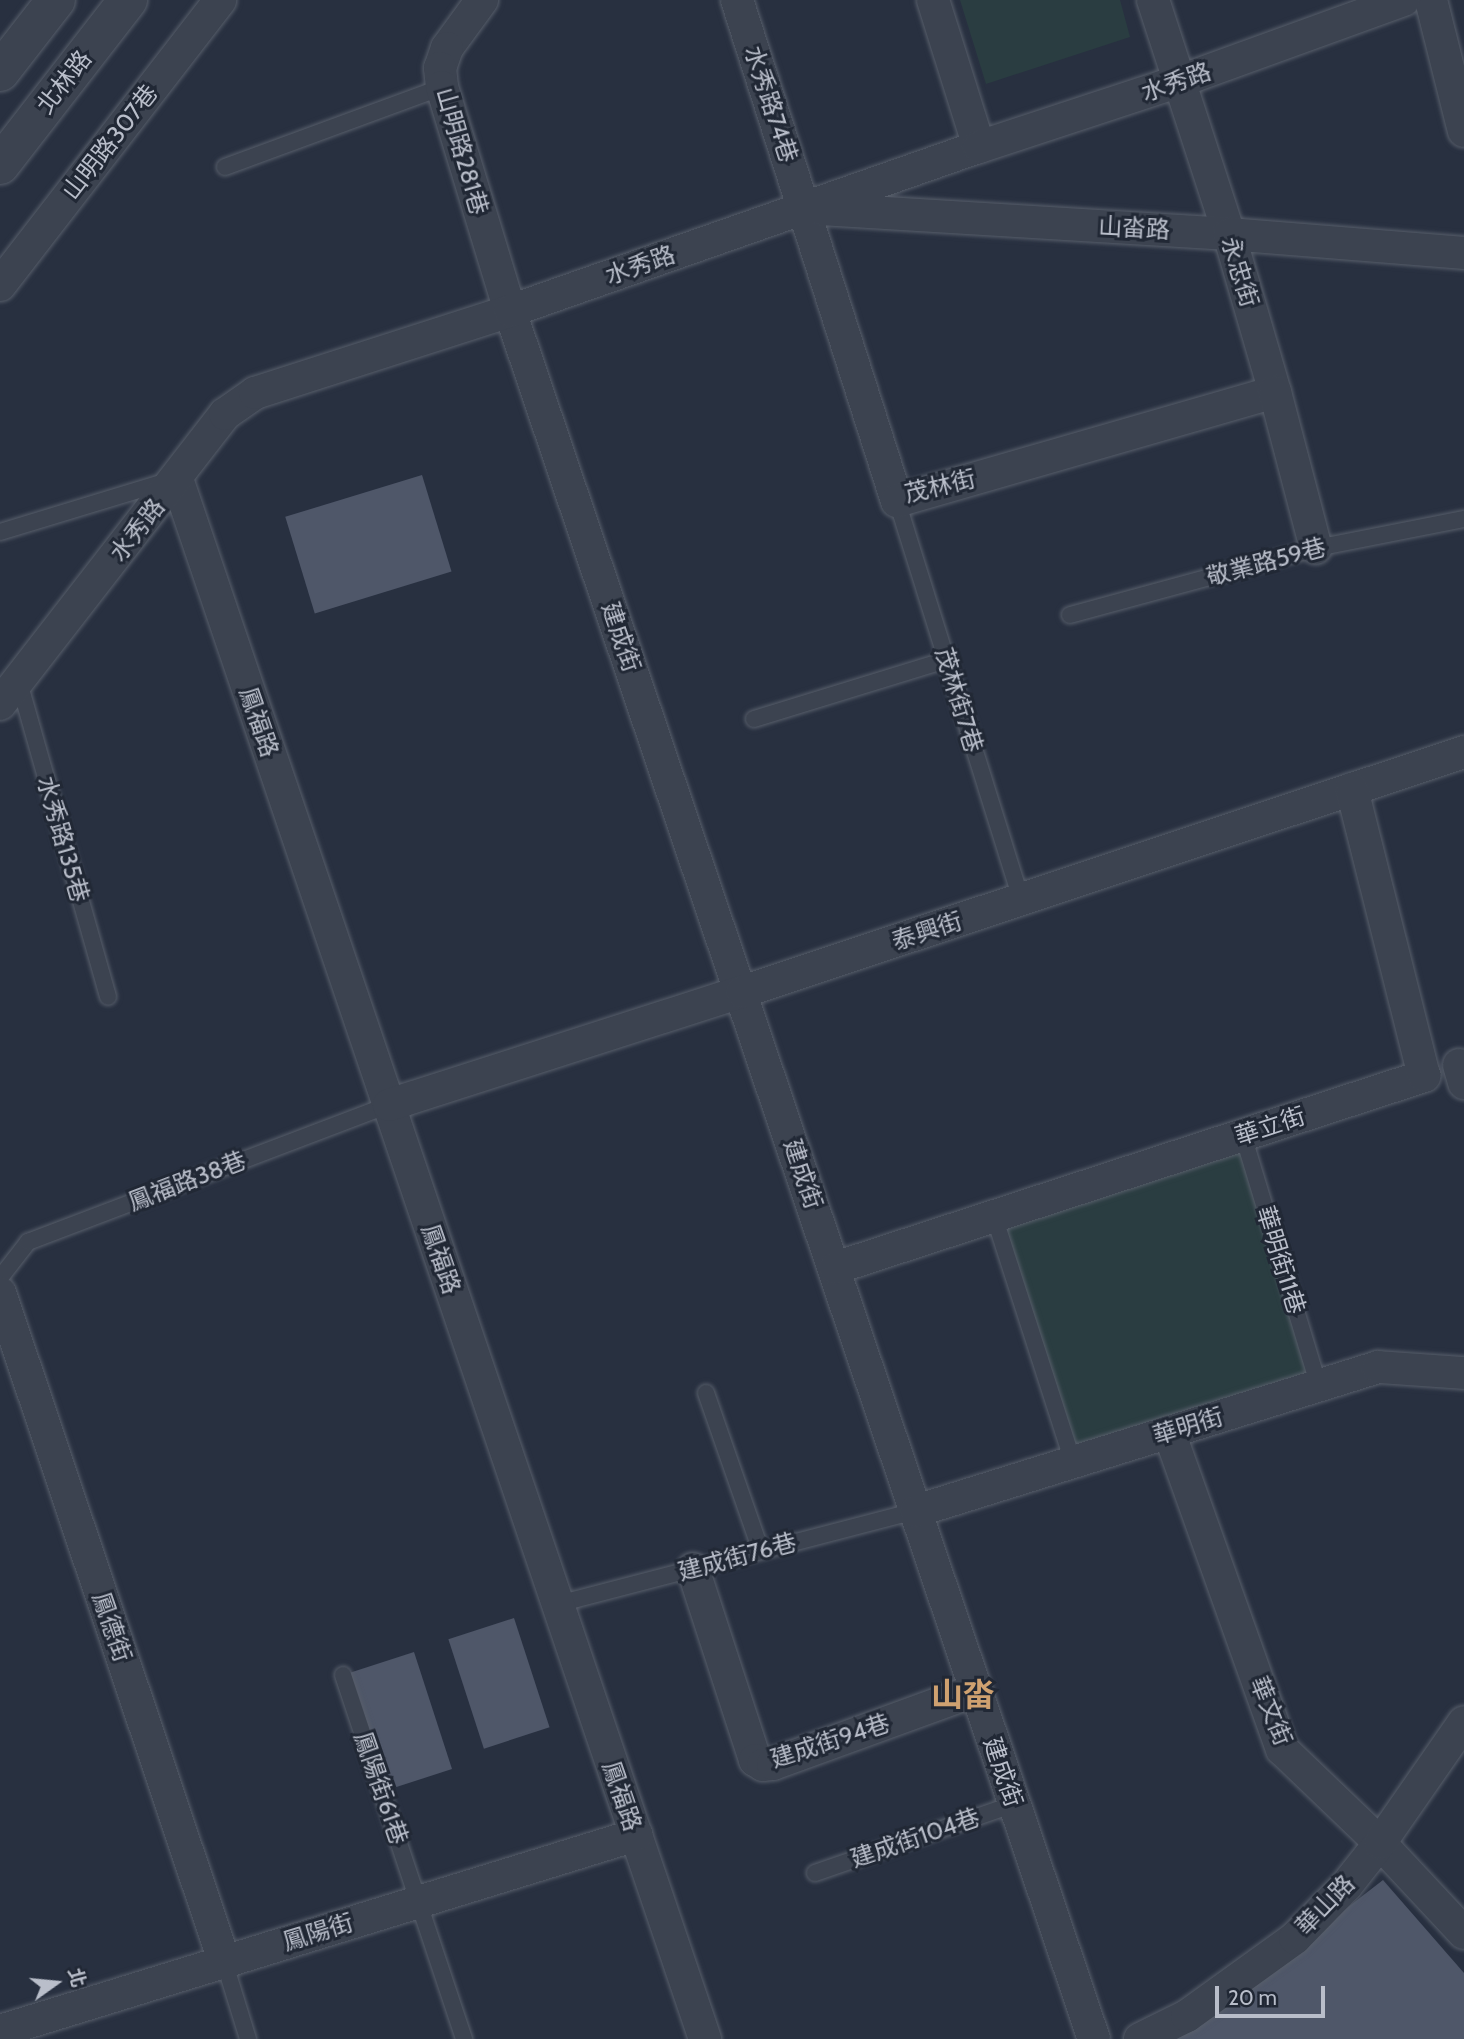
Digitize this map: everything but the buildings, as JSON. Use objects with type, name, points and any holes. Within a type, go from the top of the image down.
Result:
[{"type":"street","points":[[0,72],[56,0]]},
{"type":"street","name":"北林路","points":[[0,165],[128,0]]},
{"type":"street","name":"山明路307巷","points":[[0,285],[220,0]]},
{"type":"street","name":"山明路281巷","points":[[482,0],[447,48],[440,68],[442,87],[510,311]]},
{"type":"street","name":"水秀路74巷","points":[[737,0],[804,208]]},
{"type":"street","points":[[933,0],[979,147]]},
{"type":"street","name":"永忠街","points":[[1153,0],[1229,234],[1275,392],[1316,548]]},
{"type":"street","name":"水秀路","points":[[9,693],[225,414],[255,393],[510,311],[979,147],[1180,81],[1404,0]]},
{"type":"street","points":[[1431,0],[1464,131]]},
{"type":"street","name":"山畓路","points":[[804,208],[1229,234],[1464,253]]},
{"type":"street","name":"茂林街","points":[[804,208],[897,501],[1275,392]]},
{"type":"street","name":"建成街","points":[[510,311],[1094,2039]]},
{"type":"street","name":"鳳福路","points":[[177,479],[705,2039]]},
{"type":"street","name":"泰興街","points":[[389,1105],[742,992],[1464,752]]},
{"type":"street","name":"華立街","points":[[835,1268],[1449,1071],[1352,789]]},
{"type":"street","name":"鳳德街","points":[[0,1293],[223,1961]]},
{"type":"street","name":"華明街","points":[[916,1511],[1378,1367],[1464,1373]]},
{"type":"street","name":"華文街","points":[[1169,1432],[1282,1749],[1380,1843],[1464,1933]]},
{"type":"street","name":"建成街94巷","points":[[693,1569],[755,1760],[763,1765],[773,1764],[976,1690]]},
{"type":"street","name":"華山路","points":[[1140,2039],[1187,2016],[1295,1938],[1346,1886],[1380,1843],[1464,1722]]},
{"type":"street","name":"鳳陽街","points":[[0,2031],[636,1835]]},
{"type":"lane","points":[[225,167],[442,87]]},
{"type":"lane","points":[[0,532],[177,479]]},
{"type":"lane","name":"茂林街7巷","points":[[897,501],[1021,900]]},
{"type":"lane","name":"敬業路59巷","points":[[1070,615],[1316,548],[1464,519]]},
{"type":"lane","points":[[754,719],[946,660]]},
{"type":"lane","name":"水秀路135巷","points":[[9,693],[108,997]]},
{"type":"lane","name":"鳳福路38巷","points":[[0,1278],[28,1242],[389,1105]]},
{"type":"lane","name":"華明街11巷","points":[[1243,1135],[1319,1386]]},
{"type":"lane","points":[[994,1216],[1073,1462]]},
{"type":"lane","points":[[706,1393],[761,1551]]},
{"type":"lane","name":"建成街76巷","points":[[558,1604],[916,1511]]},
{"type":"lane","name":"鳳陽街61巷","points":[[343,1675],[464,2039]]},
{"type":"lane","name":"建成街104巷","points":[[815,1873],[1014,1804]]},
{"type":"lane","points":[[223,1961],[248,2039]]},
{"type":"green space","points":[[960,0],[1120,0],[1130,37],[986,84]]},
{"type":"green space","points":[[1239,1145],[1311,1380],[1073,1453],[1001,1218]]},
{"type":"district","name":"山畓","points":[[963,1695]]}]
